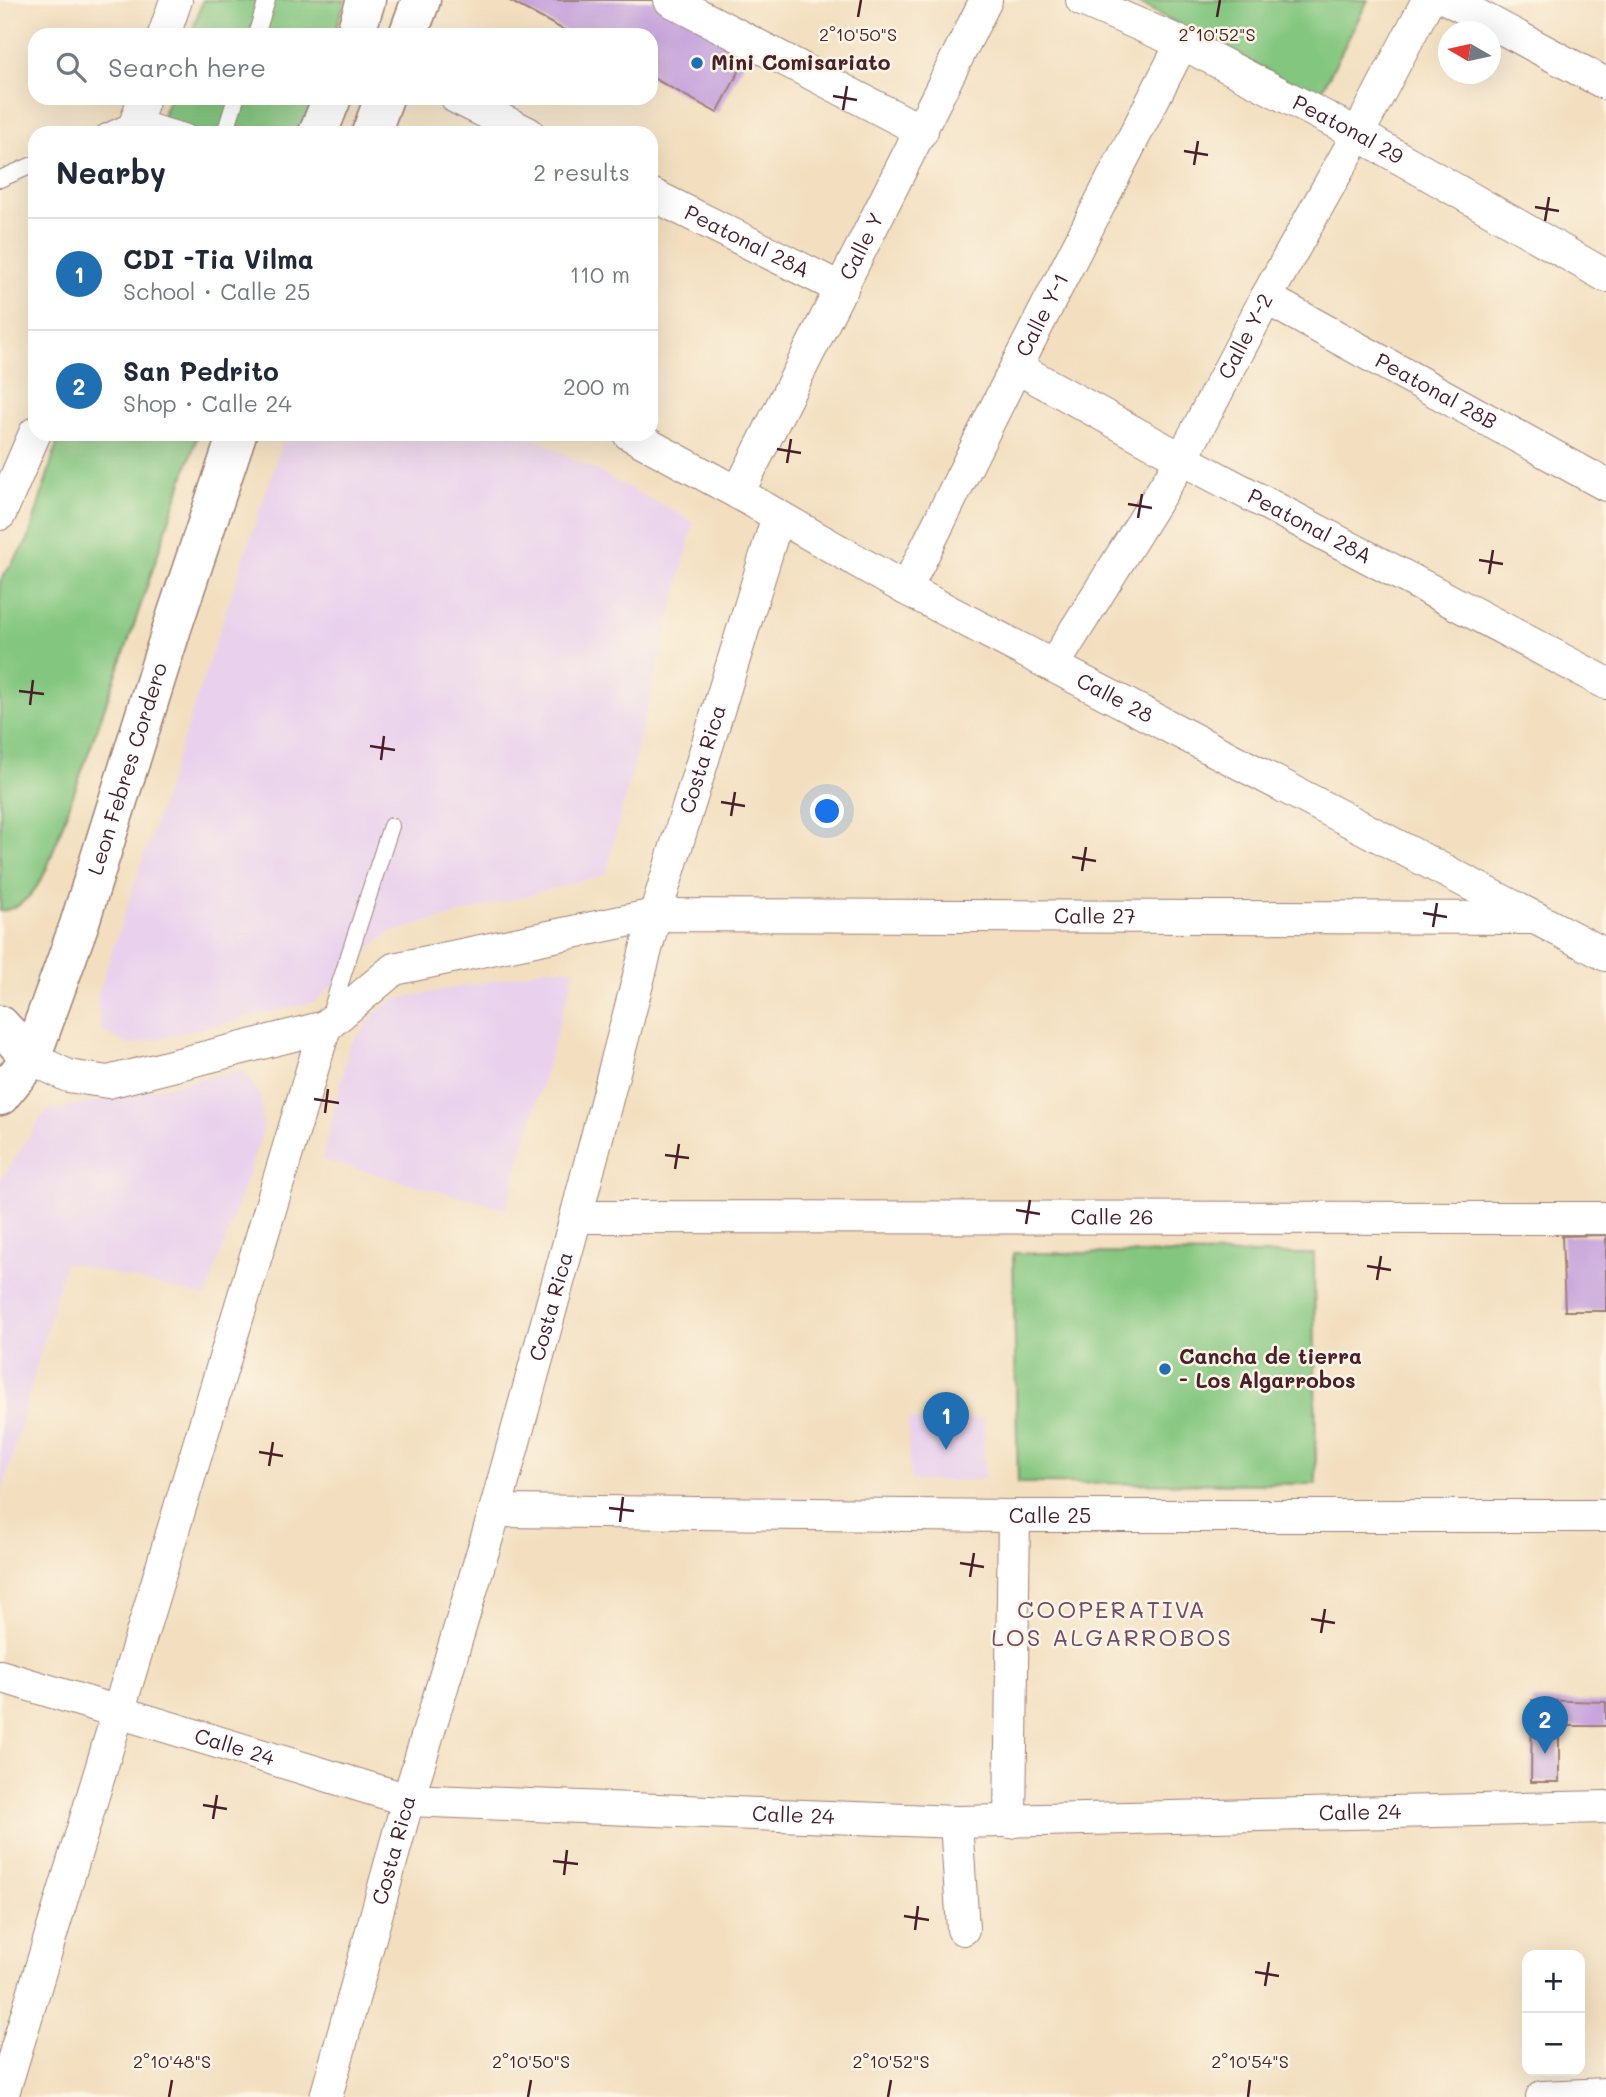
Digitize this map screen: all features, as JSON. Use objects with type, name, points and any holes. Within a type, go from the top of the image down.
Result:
[{"type":"street","points":[[166,28],[176,0]]},
{"type":"street","points":[[357,28],[366,0]]},
{"type":"street","points":[[411,28],[421,0]]},
{"type":"street","points":[[670,0],[922,131]]},
{"type":"street","name":"Calle Y","points":[[737,493],[986,0]]},
{"type":"street","name":"Peatonal 29","points":[[1082,0],[1182,43],[1358,134],[1606,276]]},
{"type":"street","name":"Calle Y-2","points":[[1053,666],[1182,459],[1428,0]]},
{"type":"street","points":[[1449,0],[1606,83]]},
{"type":"street","name":"Calle Y-1","points":[[906,589],[1182,43]]},
{"type":"street","points":[[321,126],[329,105]]},
{"type":"street","points":[[374,126],[381,105]]},
{"type":"street","points":[[471,105],[514,126]]},
{"type":"street","name":"Peatonal 28A","points":[[658,197],[842,289]]},
{"type":"street","name":"Peatonal 28B","points":[[1266,298],[1606,485]]},
{"type":"street","name":"Peatonal 28A","points":[[1016,367],[1182,459],[1606,683]]},
{"type":"street","points":[[0,514],[32,441]]},
{"type":"street","name":"Leon Febres Cordero","points":[[0,1096],[31,1058],[79,925],[172,628],[235,441]]},
{"type":"street","name":"Calle 28","points":[[642,441],[906,589],[1606,955]]},
{"type":"street","name":"Costa Rica","points":[[326,2097],[408,1800],[495,1511],[655,915],[778,516]]},
{"type":"street","name":"Calle 27","points":[[325,1027],[394,968],[655,915],[1536,918]]},
{"type":"street","points":[[0,1025],[31,1058],[68,1076],[108,1082],[325,1027]]},
{"type":"street","points":[[2,2097],[325,1027]]},
{"type":"street","name":"Calle 26","points":[[576,1217],[1606,1218]]},
{"type":"street","name":"Calle 25","points":[[495,1511],[1014,1516],[1606,1516]]},
{"type":"street","points":[[1010,1822],[1014,1516]]},
{"type":"street","name":"Calle 24","points":[[0,1676],[408,1800],[956,1822],[1606,1807]]},
{"type":"street","points":[[956,1822],[962,1929]]},
{"type":"street","points":[[1542,2097],[1606,2094]]},
{"type":"lane","points":[[258,28],[267,0]]},
{"type":"lane","points":[[227,126],[234,105]]},
{"type":"lane","points":[[118,126],[138,116],[167,126]]},
{"type":"lane","points":[[0,179],[28,167]]},
{"type":"lane","points":[[325,1027],[391,826]]},
{"type":"shaded area","points":[[283,441],[539,441],[694,522],[606,874],[388,933],[315,1002],[130,1045],[101,1031],[97,996]]},
{"type":"shaded area","points":[[544,968],[575,969],[506,1209],[322,1160],[350,1044],[379,1010],[396,999],[517,976]]},
{"type":"shaded area","points":[[242,1070],[261,1098],[263,1130],[206,1297],[65,1262],[0,1501],[0,1181],[45,1112]]},
{"type":"shaded area","points":[[984,1418],[984,1480],[910,1481],[908,1420]]},
{"type":"green space","points":[[203,0],[345,0],[336,28],[193,28]]},
{"type":"green space","points":[[1133,0],[1368,0],[1318,98]]},
{"type":"green space","points":[[167,105],[311,105],[303,126],[159,126]]},
{"type":"green space","points":[[58,441],[196,441],[132,631],[47,868],[39,883],[23,902],[0,911],[0,581],[28,540]]},
{"type":"green space","name":"Cancha de tierra - Los Algarrobos","points":[[1013,1253],[1314,1254],[1316,1484],[1018,1483]]},
{"type":"building","name":"Mini Comisariato","points":[[508,0],[656,0],[751,49],[717,113],[658,81],[658,28],[560,28]]},
{"type":"building","points":[[1606,1235],[1606,1311],[1565,1311],[1562,1236]]},
{"type":"building","points":[[1532,1700],[1606,1702],[1606,1726],[1559,1726],[1559,1782],[1531,1782]]},
{"type":"place","name":"Mini Comisariato","points":[[697,63]]},
{"type":"place","name":"Cancha de tierra - Los Algarrobos","points":[[1165,1369]]},
{"type":"place","name":"CDI -Tia Vilma","points":[[946,1450]]},
{"type":"place","name":"San Pedrito","points":[[1545,1754]]},
{"type":"district","name":"COOPERATIVA LOS ALGARROBOS","points":[[1112,1624]]}]
